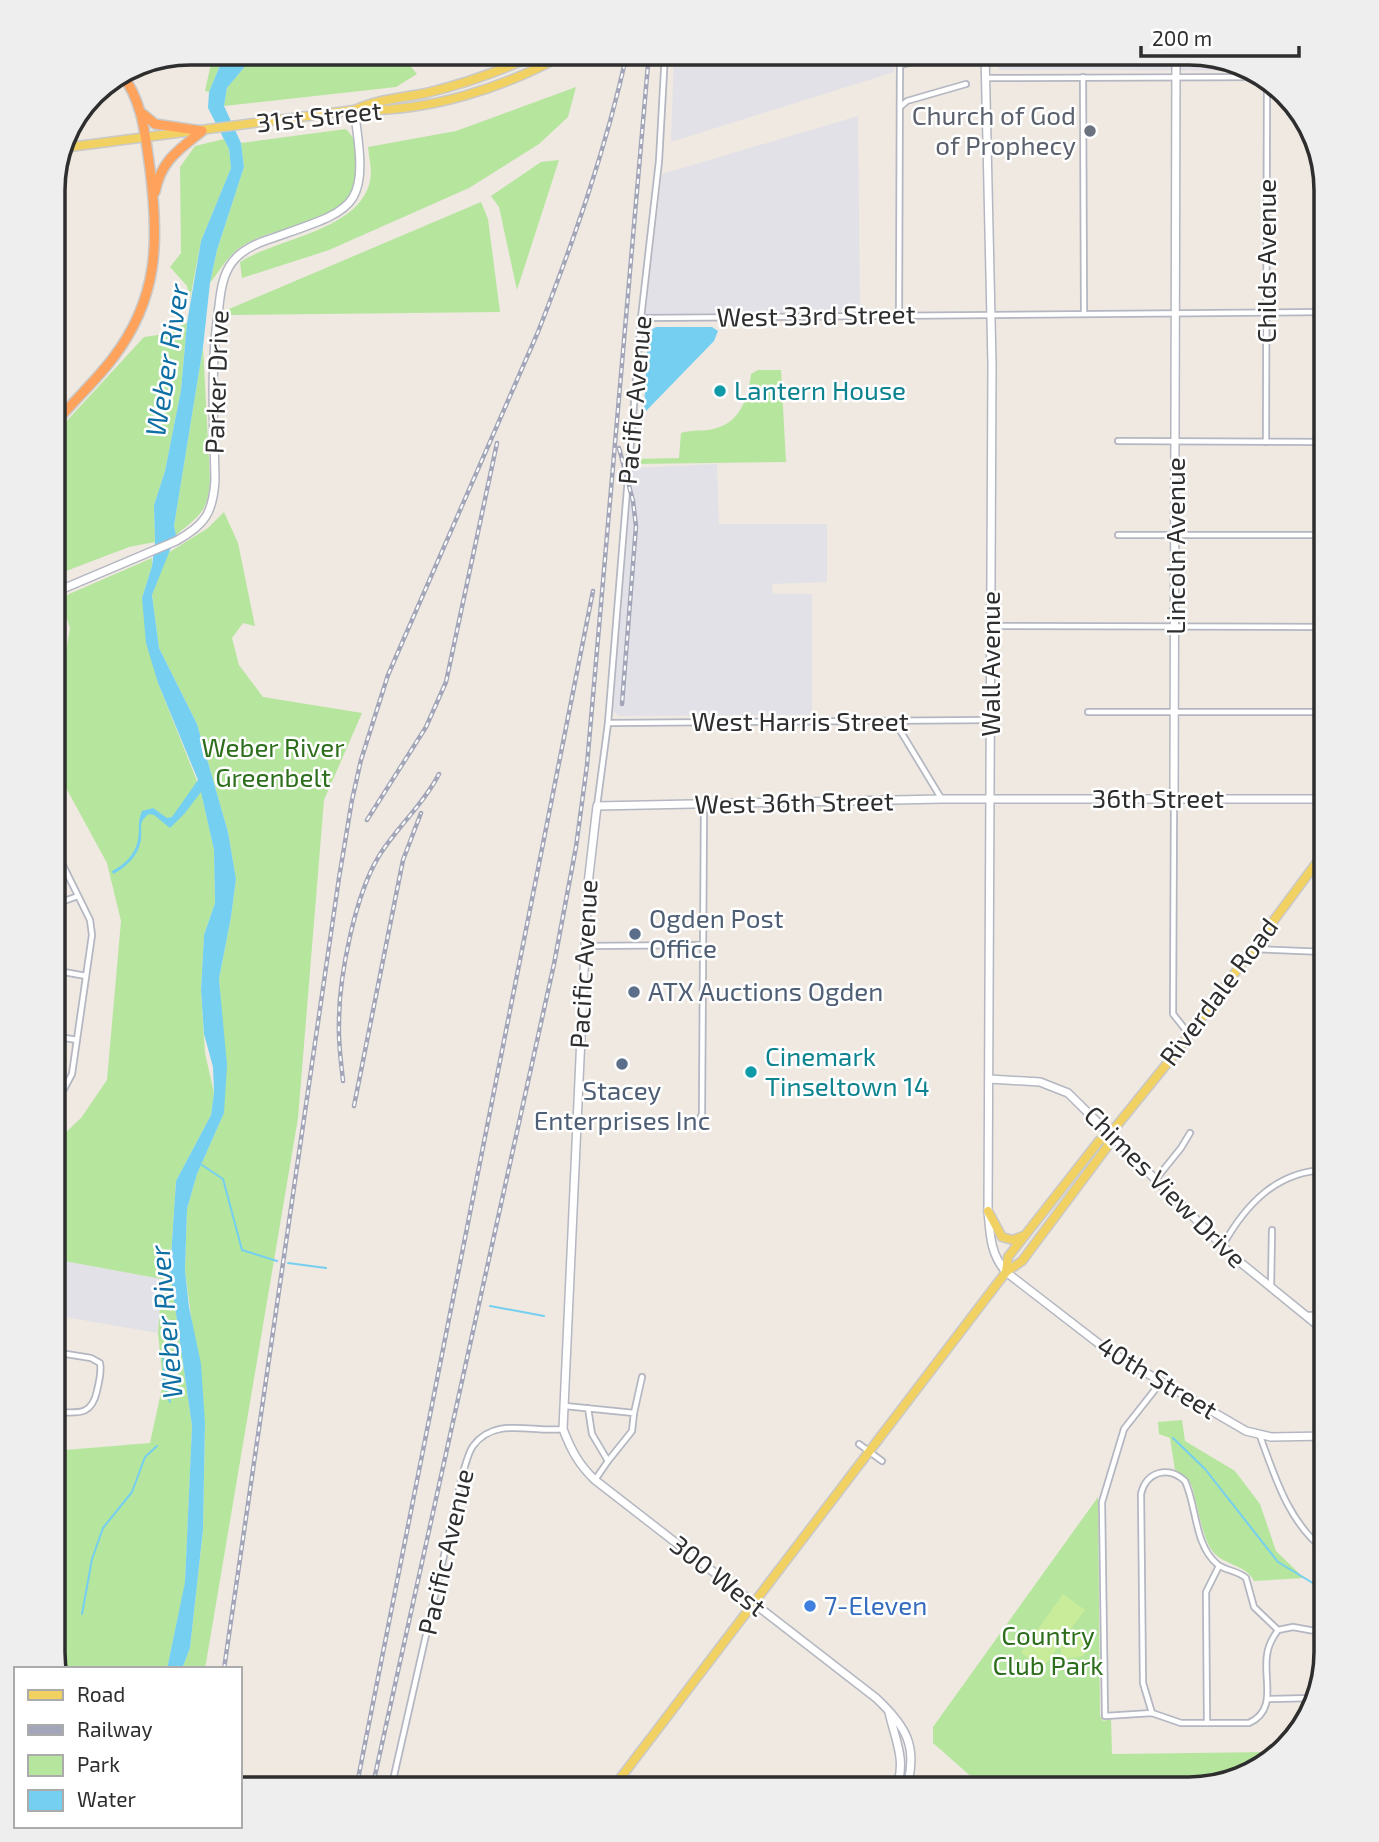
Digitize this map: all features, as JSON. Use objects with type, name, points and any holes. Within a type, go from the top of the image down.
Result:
[{"type":"highway","points":[[65,413],[90,386],[130,334],[155,260],[154,200],[143,114],[126,82]]},
{"type":"highway","points":[[143,114],[155,124],[202,131]]},
{"type":"highway","points":[[154,200],[159,176],[170,157],[202,131]]},
{"type":"main road","points":[[354,110],[375,101],[459,84],[508,65]]},
{"type":"main road","name":"31st Street","points":[[72,147],[354,110],[382,111],[465,95],[542,65]]},
{"type":"main road","name":"Wall Avenue","points":[[985,65],[991,314],[988,1211],[994,1255],[1006,1272]]},
{"type":"main road","name":"Lincoln Avenue","points":[[1174,800],[1176,65]]},
{"type":"main road","name":"Parker Drive","points":[[65,588],[176,541],[203,522],[213,501],[214,350],[220,295],[227,271],[244,251],[264,241],[323,222],[350,202],[359,185],[361,165],[354,110]]},
{"type":"main road","name":"36th Street","points":[[990,800],[1314,799]]},
{"type":"main road","name":"West 36th Street","points":[[597,806],[990,800]]},
{"type":"main road","name":"Pacific Avenue","points":[[563,1429],[584,946],[589,863],[597,806]]},
{"type":"main road","name":"Riverdale Road","points":[[1006,1272],[1008,1257],[1099,1141],[1110,1134],[1189,1034],[1314,866]]},
{"type":"main road","name":"Chimes View Drive","points":[[989,1079],[1040,1082],[1055,1086],[1075,1100],[1222,1246],[1314,1322]]},
{"type":"main road","name":"Riverdale Road","points":[[1006,1272],[1022,1261],[1107,1147],[1110,1134]]},
{"type":"main road","points":[[988,1211],[996,1229],[1004,1238],[1013,1240],[1026,1235]]},
{"type":"main road","points":[[622,1777],[1006,1272]]},
{"type":"main road","name":"40th Street","points":[[1006,1272],[1107,1350],[1238,1427],[1260,1436],[1314,1436]]},
{"type":"main road","name":"300 West","points":[[563,1429],[571,1451],[595,1480],[876,1698],[901,1723],[910,1748],[909,1777]]},
{"type":"main road","points":[[889,1711],[901,1754],[899,1777]]},
{"type":"street","name":"Pacific Avenue","points":[[597,806],[608,723],[640,318],[658,165],[664,65]]},
{"type":"street","points":[[899,315],[900,65]]},
{"type":"street","points":[[1083,77],[1084,313]]},
{"type":"street","points":[[985,78],[1245,78]]},
{"type":"street","points":[[900,107],[907,101],[966,83]]},
{"type":"street","name":"Childs Avenue","points":[[1266,92],[1266,442]]},
{"type":"street","name":"West 33rd Street","points":[[640,318],[1314,312]]},
{"type":"street","points":[[1118,441],[1314,442]]},
{"type":"street","points":[[1118,535],[1314,535]]},
{"type":"street","points":[[990,626],[1314,627]]},
{"type":"street","points":[[1088,712],[1314,712]]},
{"type":"street","name":"West Harris Street","points":[[608,723],[991,720]]},
{"type":"street","points":[[894,721],[942,799]]},
{"type":"street","name":"Lincoln Avenue","points":[[1174,800],[1173,1014],[1175,1020],[1189,1034]]},
{"type":"street","points":[[696,1127],[702,1114],[704,804]]},
{"type":"street","points":[[65,869],[90,920],[92,935],[72,1074],[65,1087]]},
{"type":"street","points":[[65,901],[78,896]]},
{"type":"street","points":[[584,946],[702,945]]},
{"type":"street","points":[[1253,949],[1314,952]]},
{"type":"street","points":[[65,972],[86,976]]},
{"type":"street","points":[[65,1038],[77,1040]]},
{"type":"street","points":[[1156,1180],[1190,1133]]},
{"type":"street","points":[[1222,1246],[1243,1212],[1269,1188],[1303,1172],[1314,1171]]},
{"type":"street","points":[[1270,1288],[1272,1230]]},
{"type":"street","points":[[1305,1314],[1314,1314]]},
{"type":"street","points":[[65,1412],[90,1409],[95,1400],[100,1363],[91,1358],[66,1354]]},
{"type":"street","points":[[595,1480],[632,1431],[642,1377]]},
{"type":"street","points":[[1161,1382],[1124,1429],[1102,1502],[1105,1716],[1152,1713],[1181,1723],[1249,1723],[1261,1715],[1267,1699],[1267,1654],[1278,1630]]},
{"type":"street","points":[[564,1406],[634,1413]]},
{"type":"street","points":[[588,1408],[592,1434],[608,1461]]},
{"type":"street","name":"Pacific Avenue","points":[[394,1777],[463,1472],[472,1447],[487,1431],[506,1427],[545,1432],[563,1429]]},
{"type":"street","points":[[1260,1436],[1291,1511],[1304,1531],[1314,1540]]},
{"type":"street","points":[[859,1444],[872,1448],[882,1461]]},
{"type":"street","points":[[1152,1713],[1143,1683],[1141,1521],[1141,1494],[1150,1476],[1165,1472],[1179,1475],[1185,1481],[1205,1552],[1219,1566],[1234,1570],[1246,1578],[1254,1606],[1278,1630]]},
{"type":"street","points":[[1207,1723],[1206,1591],[1219,1566]]},
{"type":"street","points":[[1278,1630],[1293,1628],[1314,1631]]},
{"type":"street","points":[[1267,1699],[1305,1698]]},
{"type":"shaded area","points":[[674,65],[894,65],[894,72],[671,142]]},
{"type":"shaded area","points":[[999,65],[1197,65],[1228,71],[999,70]]},
{"type":"shaded area","points":[[858,116],[860,311],[645,315],[662,174]]},
{"type":"shaded area","points":[[717,464],[719,524],[827,524],[827,582],[772,584],[773,594],[812,594],[812,715],[619,716],[611,704],[632,468]]},
{"type":"shaded area","points":[[65,1261],[162,1279],[158,1333],[65,1317]]},
{"type":"green space","points":[[212,65],[220,65],[209,92],[205,91]]},
{"type":"green space","points":[[246,65],[410,65],[417,74],[396,87],[224,106],[227,88]]},
{"type":"green space","points":[[576,87],[568,117],[539,144],[469,188],[329,250],[242,278],[240,262],[319,230],[354,208],[366,193],[371,174],[368,147],[456,131]]},
{"type":"green space","points":[[346,129],[355,142],[358,168],[353,189],[343,203],[329,214],[254,240],[238,249],[210,283],[217,250],[244,167],[241,143]]},
{"type":"green space","points":[[224,139],[229,149],[231,168],[201,241],[190,299],[187,286],[170,267],[181,253],[180,167],[195,146]]},
{"type":"green space","points":[[559,160],[517,290],[499,207],[491,196],[541,162]]},
{"type":"green space","points":[[481,202],[488,219],[500,312],[229,315],[229,309]]},
{"type":"green space","points":[[187,323],[181,390],[165,471],[154,505],[155,542],[129,547],[65,571],[65,423],[144,337],[158,335]]},
{"type":"green space","points":[[203,347],[209,491],[201,512],[176,535],[174,526]]},
{"type":"green space","points":[[758,370],[781,370],[786,462],[635,464],[635,459],[679,458],[681,433],[719,428],[727,423],[740,410],[751,374]]},
{"type":"green space","name":"Weber River Greenbelt","points":[[224,512],[238,543],[255,626],[243,623],[232,638],[239,665],[263,697],[362,713],[324,800],[298,1118],[205,1667],[183,1667],[190,1648],[203,1530],[205,1423],[185,1270],[187,1209],[197,1174],[224,1113],[224,1044],[219,979],[236,879],[228,832],[197,724],[159,648],[152,595],[168,553],[208,528]]},
{"type":"green space","name":"Weber River Greenbelt","points":[[152,558],[142,598],[158,683],[201,791],[214,850],[215,903],[204,935],[201,990],[205,1053],[214,1093],[211,1115],[176,1181],[170,1272],[192,1426],[185,1583],[167,1667],[66,1667],[65,1450],[150,1443],[163,1383],[158,1333],[162,1279],[65,1261],[65,1133],[81,1118],[107,1080],[121,921],[107,863],[65,786],[65,657],[70,628],[65,613],[65,596]]},
{"type":"green space","points":[[1182,1420],[1185,1441],[1235,1471],[1260,1504],[1276,1551],[1304,1578],[1254,1581],[1245,1571],[1221,1559],[1211,1549],[1192,1486],[1175,1470],[1170,1438],[1159,1434],[1158,1422]]},
{"type":"green space","name":"Country Club Park","points":[[1098,1497],[1100,1716],[1103,1721],[1111,1719],[1112,1754],[1264,1752],[1237,1768],[1206,1776],[972,1777],[933,1743],[933,1727]]},
{"type":"green space","points":[[1063,1594],[1085,1610],[1069,1631],[1084,1630],[1087,1649],[1083,1656],[1062,1659],[1060,1644],[1043,1668],[1021,1653]]},
{"type":"water","points":[[220,65],[246,65],[227,88],[224,106],[241,143],[244,167],[217,250],[210,283],[203,347],[174,526],[176,535],[152,595],[159,648],[197,724],[228,832],[236,879],[219,979],[227,1065],[224,1113],[197,1174],[187,1209],[185,1270],[189,1307],[201,1364],[205,1423],[203,1530],[190,1648],[183,1667],[167,1667],[185,1582],[192,1426],[170,1272],[176,1181],[211,1115],[214,1093],[213,1067],[204,1034],[201,990],[204,935],[215,903],[214,850],[201,792],[170,828],[149,814],[142,822],[140,845],[135,856],[118,871],[113,874],[112,871],[132,855],[138,840],[142,811],[153,808],[167,818],[172,817],[198,780],[158,683],[146,643],[142,598],[152,566],[155,542],[154,505],[165,471],[181,390],[187,323],[201,241],[231,168],[229,149],[208,108],[209,92]]},
{"type":"water","points":[[656,327],[712,327],[718,331],[714,341],[646,411],[648,332]]},
{"type":"waterway","points":[[202,1165],[223,1179],[242,1250],[277,1261]]},
{"type":"waterway","points":[[288,1263],[326,1268]]},
{"type":"waterway","points":[[490,1306],[544,1316]]},
{"type":"waterway","name":"Weber River","points":[[170,1402],[165,1387],[163,1352],[180,1333]]},
{"type":"waterway","points":[[1173,1438],[1205,1469],[1278,1562],[1314,1584]]},
{"type":"waterway","points":[[82,1614],[92,1559],[103,1528],[132,1492],[145,1457],[157,1446]]},
{"type":"railway","points":[[224,1667],[339,878],[361,760],[388,675],[551,298],[599,159],[624,65]]},
{"type":"railway","points":[[375,1777],[554,964],[576,847],[587,765],[648,65]]},
{"type":"railway","points":[[367,820],[426,727],[446,682],[497,443]]},
{"type":"railway","points":[[619,448],[633,501],[636,526],[622,704]]},
{"type":"railway","points":[[358,1777],[593,591]]},
{"type":"railway","points":[[343,1081],[339,1037],[340,1003],[345,960],[356,914],[370,872],[379,856],[439,774]]},
{"type":"railway","points":[[354,1106],[403,860],[421,813]]},
{"type":"place","name":"Church of God of Prophecy","points":[[1090,131]]},
{"type":"place","name":"Lantern House","points":[[720,391]]},
{"type":"place","name":"Ogden Post Office","points":[[635,934]]},
{"type":"place","name":"ATX Auctions Ogden","points":[[634,992]]},
{"type":"place","name":"Stacey Enterprises Inc","points":[[622,1064]]},
{"type":"place","name":"Cinemark Tinseltown 14","points":[[751,1072]]},
{"type":"place","name":"7-Eleven","points":[[810,1606]]}]
